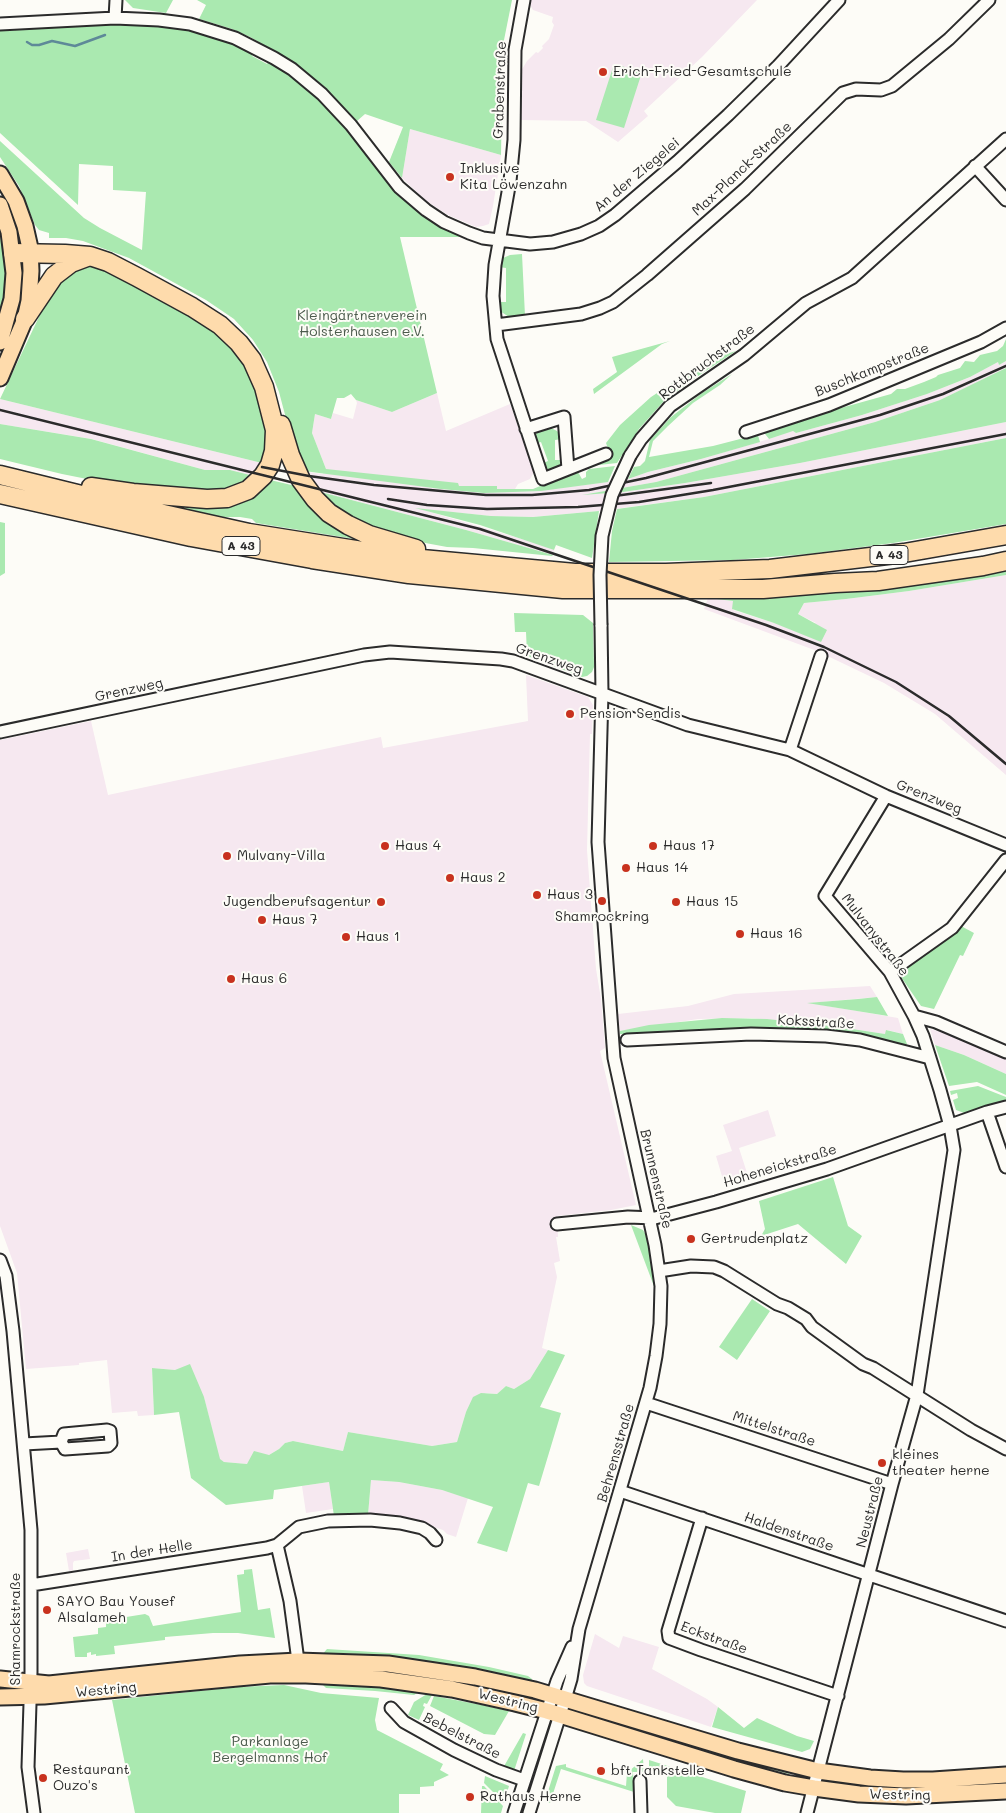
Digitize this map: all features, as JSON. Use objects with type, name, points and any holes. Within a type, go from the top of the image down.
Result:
[{"type":"highway","points":[[21,248],[48,242],[69,243],[98,250],[219,316],[242,337],[260,363],[270,385],[296,470],[309,492],[322,506],[348,525],[379,539],[402,546],[472,559],[489,566]]},
{"type":"highway","points":[[19,480],[54,482],[160,496],[227,498],[248,490],[263,476],[272,458],[275,444],[275,430],[264,387],[252,360],[239,343],[220,325],[200,311],[108,262],[90,256],[21,248]]},
{"type":"highway","points":[[25,319],[54,276],[71,263],[90,256]]},
{"type":"highway","name":"A 43","points":[[0,475],[249,533],[400,557],[575,573],[666,573],[770,569],[904,553],[1006,535]]},
{"type":"highway","name":"A 43","points":[[0,494],[191,537],[312,559],[409,574],[563,590],[763,589],[836,583],[1006,550]]},
{"type":"highway","points":[[836,583],[878,581],[1006,561]]},
{"type":"main road","points":[[0,174],[9,187],[21,213],[21,248],[14,273],[12,299],[0,342]]},
{"type":"main road","points":[[0,205],[9,232],[21,248],[31,283],[25,319],[0,378]]},
{"type":"main road","name":"Westring","points":[[0,1697],[49,1684],[240,1664],[298,1661],[408,1666],[475,1677],[559,1697],[738,1751],[818,1771],[896,1780],[933,1780],[1006,1775]]},
{"type":"main road","name":"Westring","points":[[0,1680],[30,1690],[306,1675],[381,1679],[471,1693],[553,1713],[785,1783],[859,1794],[906,1796],[1006,1791]]},
{"type":"street","points":[[115,18],[116,0]]},
{"type":"street","name":"Grabenstraße","points":[[499,240],[510,181],[514,140],[515,50],[524,0]]},
{"type":"street","name":"An der Ziegelei","points":[[0,24],[115,18],[159,20],[197,26],[235,38],[274,58],[307,81],[352,125],[409,197],[444,222],[483,238],[530,244],[553,242],[581,234],[615,215],[728,115],[778,66],[839,0]]},
{"type":"street","name":"Max-Planck-Straße","points":[[496,325],[581,314],[612,302],[648,274],[746,189],[844,94],[856,89],[881,90],[892,86],[949,39],[989,0]]},
{"type":"street","name":"Rottbruchstraße","points":[[602,693],[600,575],[602,536],[612,495],[630,456],[652,426],[670,406],[744,355],[806,303],[852,278],[1006,139]]},
{"type":"street","points":[[975,166],[1006,200]]},
{"type":"street","points":[[499,240],[494,278],[496,325],[500,351],[543,479],[606,454]]},
{"type":"street","name":"Buschkampstraße","points":[[746,432],[838,402],[981,342],[1006,328]]},
{"type":"street","points":[[526,428],[564,417],[568,470]]},
{"type":"street","name":"Grenzweg","points":[[0,732],[364,655],[390,652],[507,660],[688,724],[790,750],[886,796],[1006,845]]},
{"type":"street","points":[[790,750],[821,656]]},
{"type":"street","name":"Brunnenstraße","points":[[602,693],[598,842],[614,1058],[616,1074],[650,1218],[659,1271]]},
{"type":"street","name":"Mulvanystraße","points":[[886,796],[825,896],[890,972],[914,1016],[930,1058]]},
{"type":"street","points":[[890,972],[952,928],[1006,860]]},
{"type":"street","points":[[914,1016],[936,1022],[1006,1052]]},
{"type":"street","name":"Koksstraße","points":[[626,1040],[750,1034],[826,1036],[860,1040],[930,1058]]},
{"type":"street","points":[[930,1058],[950,1126]]},
{"type":"street","name":"Hoheneickstraße","points":[[557,1224],[628,1217],[650,1218],[716,1202],[800,1177],[1006,1107]]},
{"type":"street","points":[[987,1112],[1006,1167]]},
{"type":"street","name":"Neustraße","points":[[807,1813],[892,1484],[917,1395],[954,1150],[950,1126]]},
{"type":"street","name":"Shamrockstraße","points":[[0,1260],[24,1444],[31,1530],[28,1773],[34,1813]]},
{"type":"street","points":[[659,1271],[691,1266],[714,1267],[724,1271],[777,1304],[788,1308],[806,1319],[812,1327],[863,1364],[873,1368],[1006,1449]]},
{"type":"street","name":"Behrensstraße","points":[[514,1813],[524,1780],[559,1697],[571,1679],[576,1639],[646,1403],[653,1375],[659,1334],[661,1298],[659,1271]]},
{"type":"street","name":"Mittelstraße","points":[[646,1403],[892,1484]]},
{"type":"street","points":[[24,1444],[61,1442]]},
{"type":"street","name":"Haldenstraße","points":[[620,1491],[1006,1621]]},
{"type":"street","name":"Eckstraße","points":[[702,1518],[668,1631],[669,1638],[838,1696]]},
{"type":"street","points":[[298,1661],[289,1594],[277,1545],[299,1527],[335,1521],[370,1520],[400,1523],[422,1528],[436,1540]]},
{"type":"street","name":"In der Helle","points":[[31,1585],[277,1545]]},
{"type":"street","name":"Bebelstraße","points":[[391,1708],[404,1722],[445,1745],[496,1770],[524,1780]]},
{"type":"street","name":"Behrensstraße","points":[[529,1813],[553,1713]]},
{"type":"street","points":[[640,1781],[641,1813]]},
{"type":"shaded area","name":"Erich-Fried-Gesamtschule","points":[[531,0],[757,0],[702,57],[644,111],[648,116],[618,142],[586,121],[520,120],[521,71],[527,61],[543,48],[542,46],[549,39],[554,25],[552,22],[553,17],[533,10],[530,5]]},
{"type":"shaded area","name":"Inklusive Kita Löwenzahn","points":[[410,129],[501,155],[489,224],[476,227],[448,215],[425,200],[402,178]]},
{"type":"shaded area","points":[[1006,361],[1006,368],[940,400],[875,422],[656,482],[589,494],[623,492],[685,483],[800,463],[1006,422],[1006,438],[704,497],[599,511],[533,517],[491,516],[420,509],[539,544],[554,550],[553,555],[321,492],[307,472],[323,474],[326,469],[312,433],[315,414],[331,419],[333,413],[353,419],[356,400],[392,412],[437,393],[446,431],[510,404],[534,472],[530,479],[518,484],[515,489],[552,489],[628,479],[793,431],[796,433],[862,415],[927,394],[970,377],[998,362],[999,365]]},
{"type":"shaded area","points":[[0,399],[262,463],[253,476],[230,470],[205,470],[92,439],[0,424]]},
{"type":"shaded area","points":[[1006,575],[1006,775],[935,714],[884,683],[817,651],[704,609],[708,598],[733,601],[733,610],[774,623],[816,623],[798,614],[804,603],[909,591]]},
{"type":"shaded area","points":[[526,675],[588,697],[593,705],[592,734],[590,734],[587,850],[596,969],[601,999],[605,1048],[600,1051],[636,1205],[611,1210],[557,1216],[558,1237],[556,1237],[560,1261],[554,1263],[557,1277],[542,1348],[548,1350],[530,1379],[514,1389],[506,1386],[497,1394],[486,1393],[466,1412],[457,1442],[432,1446],[348,1432],[343,1451],[293,1441],[285,1443],[269,1455],[247,1464],[224,1462],[219,1459],[204,1397],[175,1370],[152,1368],[154,1415],[138,1416],[137,1411],[112,1413],[107,1360],[79,1363],[79,1365],[26,1369],[17,1273],[0,1226],[0,740],[91,721],[108,795],[381,737],[383,748],[528,721]]},
{"type":"shaded area","points":[[870,986],[877,997],[810,1003],[898,1018],[903,1034],[887,1030],[885,1034],[751,1018],[698,1019],[620,1031],[618,1014],[688,1006],[734,994]]},
{"type":"shaded area","points":[[930,1029],[946,1033],[1006,1058],[1006,1074],[964,1055],[935,1045]]},
{"type":"shaded area","points":[[768,1110],[776,1136],[739,1148],[748,1176],[724,1183],[716,1156],[732,1151],[723,1125]]},
{"type":"shaded area","points":[[371,1480],[399,1482],[442,1490],[468,1498],[456,1537],[447,1534],[443,1530],[419,1522],[368,1515]]},
{"type":"shaded area","points":[[329,1482],[333,1509],[306,1513],[302,1486]]},
{"type":"shaded area","points":[[88,1549],[90,1559],[74,1561],[73,1570],[69,1571],[66,1553]]},
{"type":"shaded area","points":[[595,1634],[619,1648],[623,1636],[659,1647],[652,1669],[718,1707],[711,1727],[587,1686],[584,1683],[583,1675]]},
{"type":"green space","points":[[125,0],[173,0],[166,13],[133,8]]},
{"type":"green space","points":[[197,0],[512,0],[503,45],[501,155],[410,129],[402,178],[389,162],[403,127],[365,114],[357,121],[325,87],[292,61],[250,37],[232,29],[199,19],[206,5]]},
{"type":"green space","name":"Kleingärtnerverein Holsterhausen e.V.","points":[[127,23],[159,25],[196,31],[253,52],[252,56],[267,64],[269,61],[311,92],[343,124],[390,184],[410,205],[433,223],[462,237],[400,237],[437,393],[392,412],[356,400],[351,394],[344,398],[337,398],[331,419],[315,414],[312,433],[326,469],[458,483],[459,486],[497,486],[497,489],[533,489],[567,475],[578,472],[582,479],[586,477],[586,472],[589,469],[615,466],[608,482],[541,491],[484,493],[304,471],[292,441],[279,392],[267,362],[253,340],[234,319],[206,300],[129,258],[83,241],[49,238],[49,233],[39,230],[35,225],[19,186],[0,157],[0,141],[84,218],[142,250],[146,192],[113,190],[113,166],[79,164],[78,205],[0,133],[0,31]]},
{"type":"green space","points":[[614,64],[642,72],[624,128],[596,120]]},
{"type":"green space","points":[[0,236],[6,268],[0,314]]},
{"type":"green space","points":[[522,254],[525,316],[509,317],[500,311],[499,302],[506,302],[506,268],[499,267],[503,258]]},
{"type":"green space","points":[[90,262],[198,318],[238,351],[257,386],[269,443],[262,463],[0,399],[56,281]]},
{"type":"green space","points":[[1006,339],[1006,361],[999,365],[998,362],[970,377],[927,394],[862,415],[796,433],[793,431],[769,439],[762,430],[891,394],[897,389],[905,389],[924,382],[960,368],[965,361],[974,362],[980,355],[997,351],[1003,346]]},
{"type":"green space","points":[[670,341],[662,344],[594,394],[593,389],[617,372],[612,357]]},
{"type":"green space","points":[[736,351],[664,401],[639,429],[617,463],[590,466],[611,457],[606,443],[620,425],[651,397],[694,369],[697,371],[711,364],[720,356]]},
{"type":"green space","points":[[1006,368],[1006,422],[800,463],[685,483],[623,492],[582,495],[656,482],[875,422],[940,400]]},
{"type":"green space","points":[[732,374],[720,385],[693,403],[653,441],[649,457],[713,446],[744,438],[744,436],[757,432],[760,442],[628,479],[634,467],[640,466],[645,461],[650,440],[671,417],[702,393]]},
{"type":"green space","points":[[0,424],[91,439],[205,470],[230,470],[254,476],[235,489],[191,491],[107,483],[62,474],[0,459]]},
{"type":"green space","points":[[549,427],[557,431],[562,439],[555,440],[555,460],[562,460],[559,466],[550,470],[541,464],[548,461],[541,442],[535,444],[534,441],[540,429]]},
{"type":"green space","points":[[1006,438],[1006,524],[893,543],[808,554],[733,560],[609,562],[612,531],[617,509],[704,497]]},
{"type":"green space","points":[[266,479],[300,487],[367,541],[256,523],[252,519],[240,517],[223,517],[155,502],[189,503]]},
{"type":"green space","points":[[317,491],[553,555],[447,547],[393,537],[341,513]]},
{"type":"green space","points":[[415,508],[491,516],[533,517],[599,511],[592,558],[556,545],[554,550],[480,525]]},
{"type":"green space","points":[[0,522],[5,523],[5,573],[0,576]]},
{"type":"green space","points":[[1006,564],[1006,575],[909,591],[804,603],[798,614],[827,630],[821,642],[732,609],[733,601],[708,598],[806,591]]},
{"type":"green space","points":[[514,613],[583,615],[593,623],[594,667],[592,672],[582,677],[530,657],[527,654],[526,632],[515,632]]},
{"type":"green space","points":[[961,926],[974,933],[963,956],[960,955],[934,1009],[921,1006],[899,974],[905,965]]},
{"type":"green space","points":[[877,997],[888,1016],[807,1003],[858,999]]},
{"type":"green space","points":[[722,1018],[767,1019],[885,1034],[886,1030],[903,1034],[907,1044],[905,1046],[882,1041],[644,1034],[624,1036],[620,1034],[620,1031],[649,1025]]},
{"type":"green space","points":[[935,1045],[964,1055],[1006,1074],[1006,1095],[977,1082],[949,1086]]},
{"type":"green space","points":[[978,1086],[1006,1097],[1006,1102],[967,1114],[956,1110],[953,1100],[958,1098],[957,1093],[951,1095],[950,1091]]},
{"type":"green space","points":[[833,1177],[848,1226],[862,1236],[846,1264],[798,1224],[761,1236],[765,1229],[759,1201]]},
{"type":"green space","points":[[631,1225],[643,1230],[649,1240],[655,1289]]},
{"type":"green space","points":[[752,1299],[770,1311],[737,1360],[719,1347]]},
{"type":"green space","points":[[548,1350],[565,1355],[540,1407],[561,1413],[539,1486],[528,1483],[507,1552],[477,1543],[493,1507],[442,1490],[399,1482],[371,1480],[368,1515],[334,1516],[329,1482],[274,1490],[273,1499],[226,1505],[191,1478],[179,1412],[154,1415],[152,1368],[175,1370],[190,1364],[204,1397],[220,1459],[224,1462],[247,1464],[254,1451],[269,1455],[285,1443],[293,1441],[343,1451],[348,1432],[432,1446],[457,1442],[466,1412],[473,1397],[481,1393],[497,1394],[506,1386],[514,1389],[530,1379]]},
{"type":"green space","points":[[252,1569],[258,1610],[270,1608],[275,1638],[238,1633],[165,1637],[165,1640],[114,1646],[115,1654],[96,1656],[96,1654],[91,1655],[91,1652],[87,1653],[87,1657],[75,1657],[73,1637],[98,1634],[98,1628],[106,1627],[106,1623],[120,1618],[145,1614],[149,1616],[153,1626],[241,1612],[237,1575],[244,1574],[244,1570]]},
{"type":"green space","points":[[327,1649],[419,1655],[489,1667],[528,1676],[532,1679],[531,1683],[514,1679],[509,1675],[493,1672],[387,1656],[340,1653],[320,1657]]},
{"type":"green space","points":[[322,1684],[419,1692],[414,1695],[326,1688]]},
{"type":"green space","name":"Parkanlage Bergelmanns Hof","points":[[284,1685],[321,1693],[379,1698],[375,1720],[377,1730],[443,1764],[440,1770],[449,1775],[434,1782],[434,1786],[420,1787],[420,1794],[399,1794],[399,1813],[135,1813],[112,1700],[238,1687]]},
{"type":"green space","points":[[427,1694],[432,1695],[427,1704],[424,1703],[423,1706],[425,1707],[419,1720],[408,1715],[414,1702]]},
{"type":"green space","points":[[434,1696],[509,1711],[495,1735],[484,1734],[430,1706]]},
{"type":"green space","points":[[718,1707],[744,1728],[757,1718],[797,1736],[814,1741],[810,1749],[802,1752],[712,1727]]},
{"type":"green space","points":[[582,1713],[631,1729],[789,1770],[789,1774],[630,1732],[581,1716]]},
{"type":"green space","points":[[523,1733],[526,1734],[514,1771],[503,1768]]},
{"type":"green space","points":[[643,1759],[644,1772],[633,1772],[634,1792],[561,1769],[550,1803],[545,1801],[556,1766],[566,1764],[566,1767],[626,1786],[627,1773]]},
{"type":"green space","points":[[649,1760],[746,1791],[741,1813],[715,1813],[676,1806],[667,1797],[667,1770],[649,1770]]},
{"type":"green space","points":[[485,1776],[509,1786],[504,1803],[484,1783]]},
{"type":"green space","points":[[482,1786],[503,1806],[501,1813],[481,1813]]},
{"type":"waterway","points":[[27,42],[32,45],[39,45],[52,41],[75,46],[105,35]]},
{"type":"railway","points":[[262,467],[374,485],[486,495],[532,495],[589,490],[646,478],[880,415],[943,394],[1006,366]]},
{"type":"railway","points":[[0,410],[480,529],[766,625],[824,647],[896,682],[949,716],[1006,764]]},
{"type":"railway","points":[[388,499],[427,505],[487,509],[578,507],[639,502],[713,490],[1006,434]]},
{"type":"railway","points":[[607,497],[711,483]]},
{"type":"place","name":"Erich-Fried-Gesamtschule","points":[[603,72]]},
{"type":"place","name":"Inklusive Kita Löwenzahn","points":[[450,177]]},
{"type":"place","name":"Pension Sendis","points":[[570,714]]},
{"type":"place","name":"Haus 4","points":[[385,846]]},
{"type":"place","name":"Haus 17","points":[[653,846]]},
{"type":"place","name":"Mulvany-Villa","points":[[227,856]]},
{"type":"place","name":"Haus 14","points":[[626,868]]},
{"type":"place","name":"Haus 2","points":[[450,878]]},
{"type":"place","name":"Haus 3","points":[[537,895]]},
{"type":"place","name":"Shamrockring","points":[[602,901]]},
{"type":"place","name":"Jugendberufsagentur","points":[[381,902]]},
{"type":"place","name":"Haus 15","points":[[676,902]]},
{"type":"place","name":"Haus 7","points":[[262,920]]},
{"type":"place","name":"Haus 16","points":[[740,934]]},
{"type":"place","name":"Haus 1","points":[[346,937]]},
{"type":"place","name":"Haus 6","points":[[231,979]]},
{"type":"place","name":"Gertrudenplatz","points":[[691,1239]]},
{"type":"place","name":"kleines theater herne","points":[[882,1463]]},
{"type":"place","name":"SAYO Bau Yousef Alsalameh","points":[[47,1610]]},
{"type":"place","name":"bft Tankstelle","points":[[601,1771]]},
{"type":"place","name":"Restaurant Ouzo's","points":[[43,1778]]},
{"type":"place","name":"Rathaus Herne","points":[[470,1797]]}]
